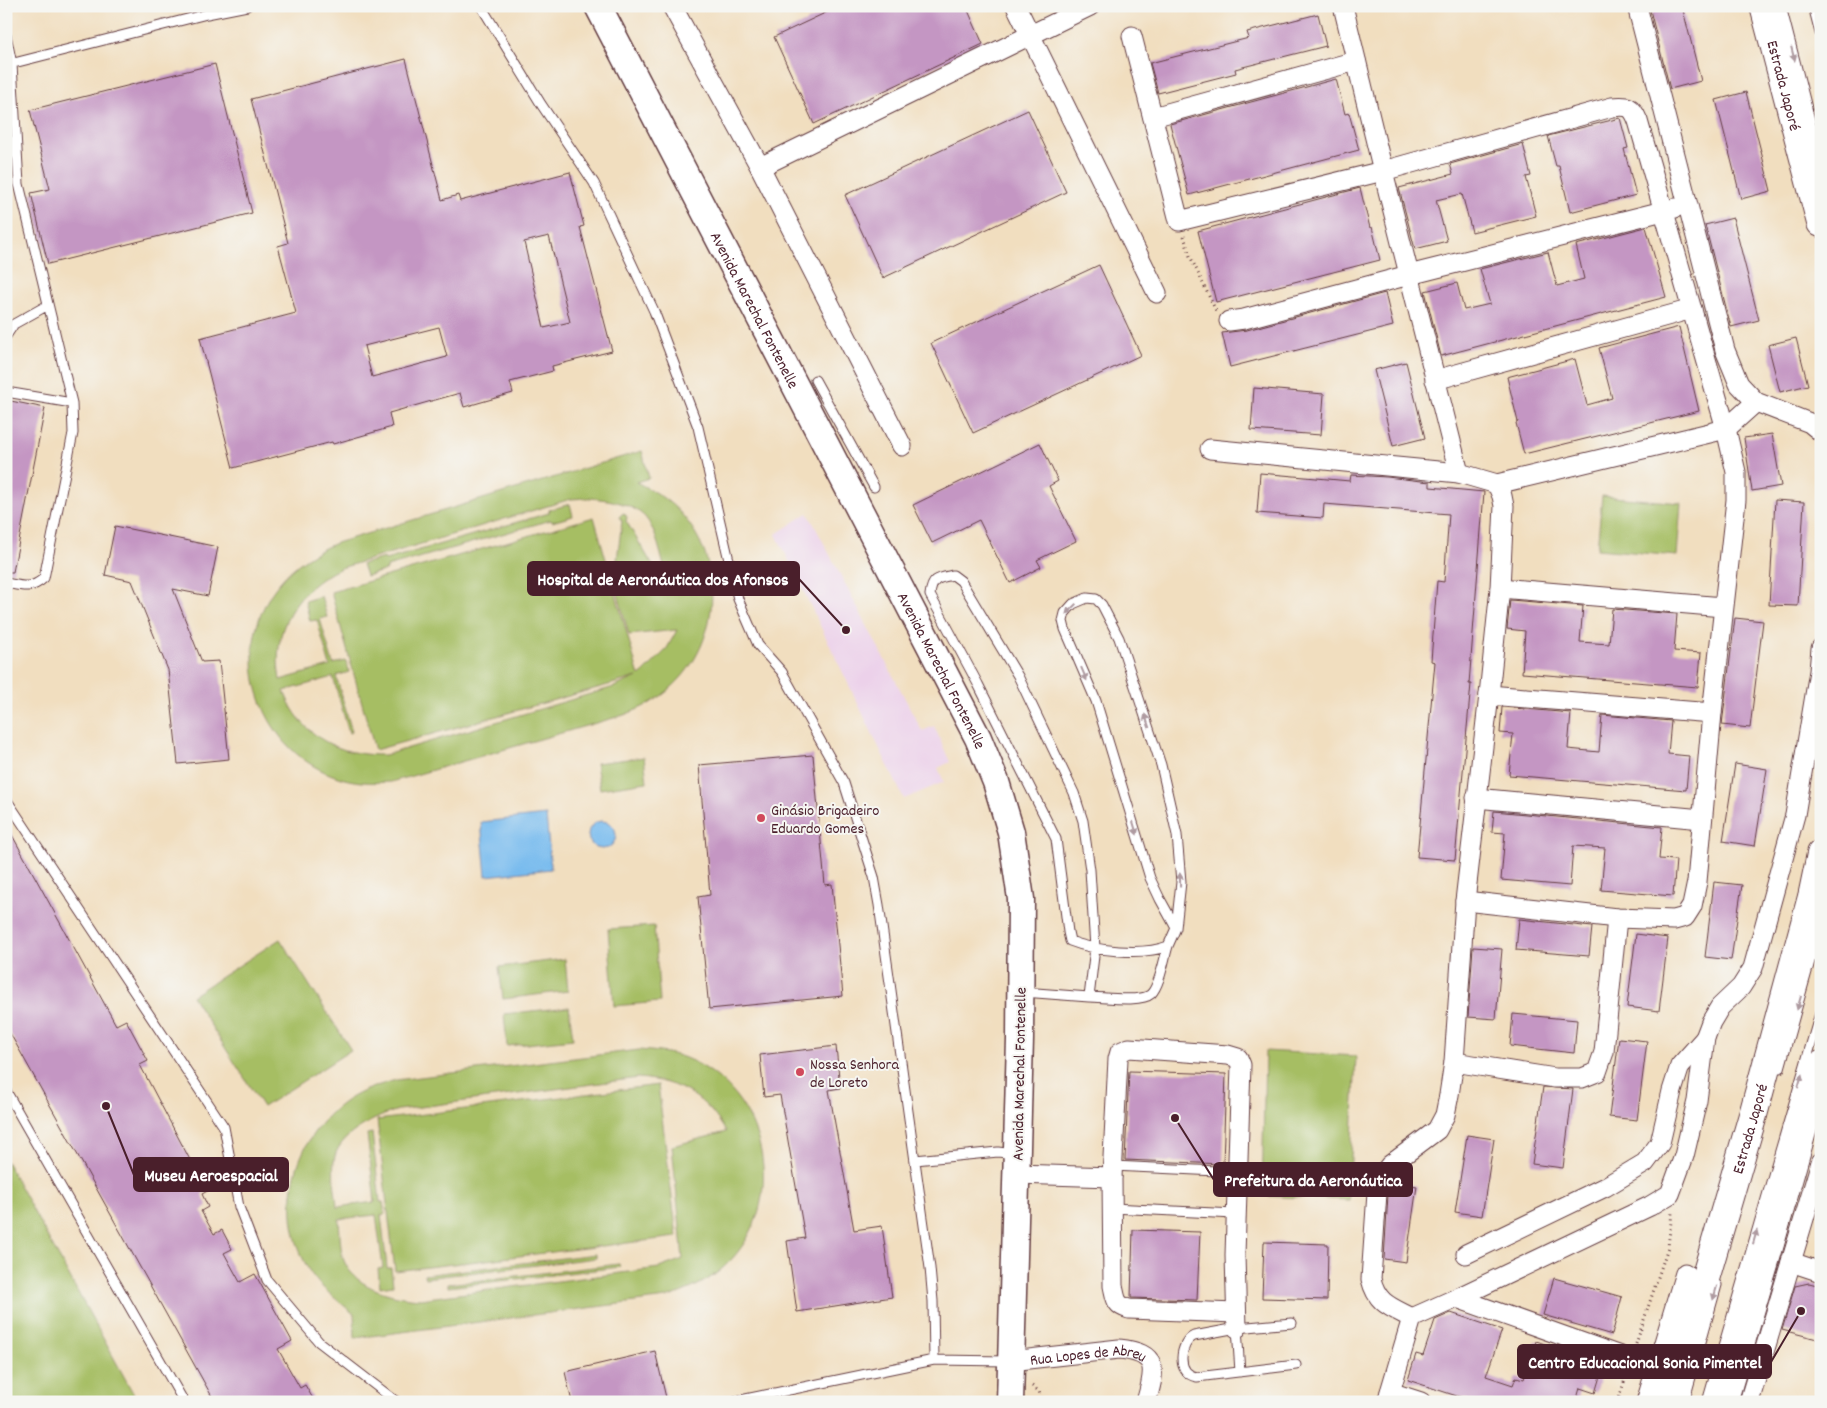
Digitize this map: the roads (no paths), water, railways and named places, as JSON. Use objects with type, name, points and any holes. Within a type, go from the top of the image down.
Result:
[{"type":"main road","name":"Avenida Marechal Fontenelle","points":[[598,6],[855,479],[898,587],[978,738],[999,790],[1011,832],[1021,899],[1021,992],[1010,1402]]},
{"type":"main road","name":"Estrada Japoré","points":[[1764,6],[1821,223]]},
{"type":"main road","name":"Estrada Japoré","points":[[1669,1402],[1753,1115],[1812,897],[1821,854]]},
{"type":"main road","points":[[1723,1402],[1821,1065]]},
{"type":"street","points":[[672,6],[760,167],[902,446]]},
{"type":"street","points":[[1016,6],[1157,293]]},
{"type":"street","points":[[760,167],[1032,36],[1090,6]]},
{"type":"street","points":[[1343,6],[1459,473]]},
{"type":"street","points":[[1637,6],[1725,350],[1739,384],[1756,402],[1810,423],[1821,432]]},
{"type":"street","points":[[1132,36],[1180,221],[1383,171],[1612,107],[1623,106],[1634,111],[1638,121],[1726,429],[1736,472],[1736,500],[1712,713],[1697,882],[1692,906],[1685,917],[1674,920],[1617,918],[1465,901]]},
{"type":"street","points":[[1153,117],[1356,61]]},
{"type":"street","points":[[1229,321],[1689,204]]},
{"type":"street","points":[[1435,380],[1692,309]]},
{"type":"street","points":[[1210,449],[1459,473],[1497,484],[1726,429],[1756,402]]},
{"type":"street","points":[[1412,1318],[1382,1302],[1374,1290],[1371,1279],[1378,1193],[1383,1174],[1390,1165],[1437,1130],[1445,1115],[1454,1062],[1465,901],[1490,695],[1500,588],[1504,506],[1497,484]]},
{"type":"street","points":[[1500,588],[1723,607]]},
{"type":"street","points":[[1421,1402],[1388,1397],[1412,1318],[1650,1206],[1670,1194],[1684,1156],[1697,1101],[1705,1038],[1711,1022],[1720,1007],[1742,987],[1753,968],[1795,814],[1821,648]]},
{"type":"street","points":[[1490,695],[1712,713]]},
{"type":"street","points":[[1476,798],[1702,819]]},
{"type":"street","points":[[1454,1062],[1555,1078],[1582,1078],[1597,1072],[1604,1052],[1617,918]]},
{"type":"street","points":[[1466,1254],[1605,1187],[1645,1163],[1660,1143],[1680,1066],[1705,1038]]},
{"type":"street","points":[[1129,1048],[1228,1055],[1238,1058],[1241,1065],[1237,1172],[1235,1214],[1236,1320],[1129,1309],[1120,1306],[1116,1301],[1112,1286],[1112,1172],[1118,1059],[1120,1052],[1129,1048]]},
{"type":"street","points":[[1749,1402],[1821,1162]]},
{"type":"street","points":[[1016,1164],[1112,1172]]},
{"type":"street","points":[[1791,1262],[1821,1272]]},
{"type":"street","points":[[1646,1402],[1685,1273]]},
{"type":"street","points":[[1456,1298],[1631,1360]]},
{"type":"street","name":"Rua Lopes de Abreu","points":[[1010,1361],[1118,1349],[1133,1350],[1152,1363],[1154,1377],[1146,1402]]},
{"type":"lane","points":[[9,64],[206,10],[247,6]]},
{"type":"lane","points":[[480,6],[541,104],[594,183],[654,310],[698,427],[738,599],[758,645],[782,672],[844,783],[874,877],[877,896],[933,1301],[934,1360]]},
{"type":"lane","points":[[1781,6],[1821,163]]},
{"type":"lane","points":[[1813,6],[1821,36]]},
{"type":"lane","points":[[6,35],[19,184],[72,403],[73,433],[44,578],[37,584],[27,586],[6,583]]},
{"type":"lane","points":[[6,162],[16,135]]},
{"type":"lane","points":[[6,336],[14,324],[48,304]]},
{"type":"lane","points":[[815,380],[855,479],[868,506]]},
{"type":"lane","points":[[6,392],[72,403]]},
{"type":"lane","points":[[855,479],[874,487]]},
{"type":"lane","points":[[894,554],[898,587]]},
{"type":"lane","points":[[1089,996],[1094,948],[1090,870],[1083,820],[1074,793],[1018,676],[961,581],[953,575],[938,578],[931,585],[930,595],[978,684],[1056,839],[1070,941],[1094,948],[1143,952],[1168,946]]},
{"type":"lane","points":[[1021,992],[1141,999],[1150,994],[1157,985],[1168,946],[1176,928],[1181,882],[1177,835],[1162,765],[1119,638],[1102,605],[1096,599],[1086,598],[1073,604],[1065,613],[1063,621],[1065,629],[1096,702],[1150,878],[1176,928]]},
{"type":"lane","points":[[6,799],[224,1127],[239,1207],[267,1280],[319,1342],[397,1402]]},
{"type":"lane","points":[[1778,1074],[1821,922]]},
{"type":"lane","points":[[1707,1402],[1821,1010]]},
{"type":"lane","points":[[6,1091],[184,1402]]},
{"type":"lane","points":[[914,1160],[998,1152],[1016,1164]]},
{"type":"lane","points":[[1112,1172],[1237,1172]]},
{"type":"lane","points":[[1112,1208],[1235,1214]]},
{"type":"lane","points":[[1684,1402],[1719,1280]]},
{"type":"lane","points":[[1236,1320],[1240,1372]]},
{"type":"lane","points":[[1292,1324],[1236,1320],[1189,1338],[1183,1354],[1182,1366],[1185,1372],[1197,1377],[1296,1365]]},
{"type":"lane","points":[[731,1402],[934,1360],[1010,1361]]},
{"type":"water","points":[[546,815],[551,869],[486,876],[481,822]]},
{"type":"water","points":[[602,821],[612,825],[616,835],[612,845],[602,849],[592,845],[588,835],[592,825]]},
{"type":"place","name":"Hospital de Aeronáutica dos Afonsos","points":[[846,630]]},
{"type":"place","name":"Ginásio Brigadeiro Eduardo Gomes","points":[[761,818]]},
{"type":"place","name":"Nossa Senhora de Loreto","points":[[800,1072]]},
{"type":"place","name":"Museu Aeroespacial","points":[[106,1106]]},
{"type":"place","name":"Prefeitura da Aeronáutica","points":[[1175,1118]]},
{"type":"place","name":"Centro Educacional Sonia Pimentel","points":[[1801,1311]]}]
